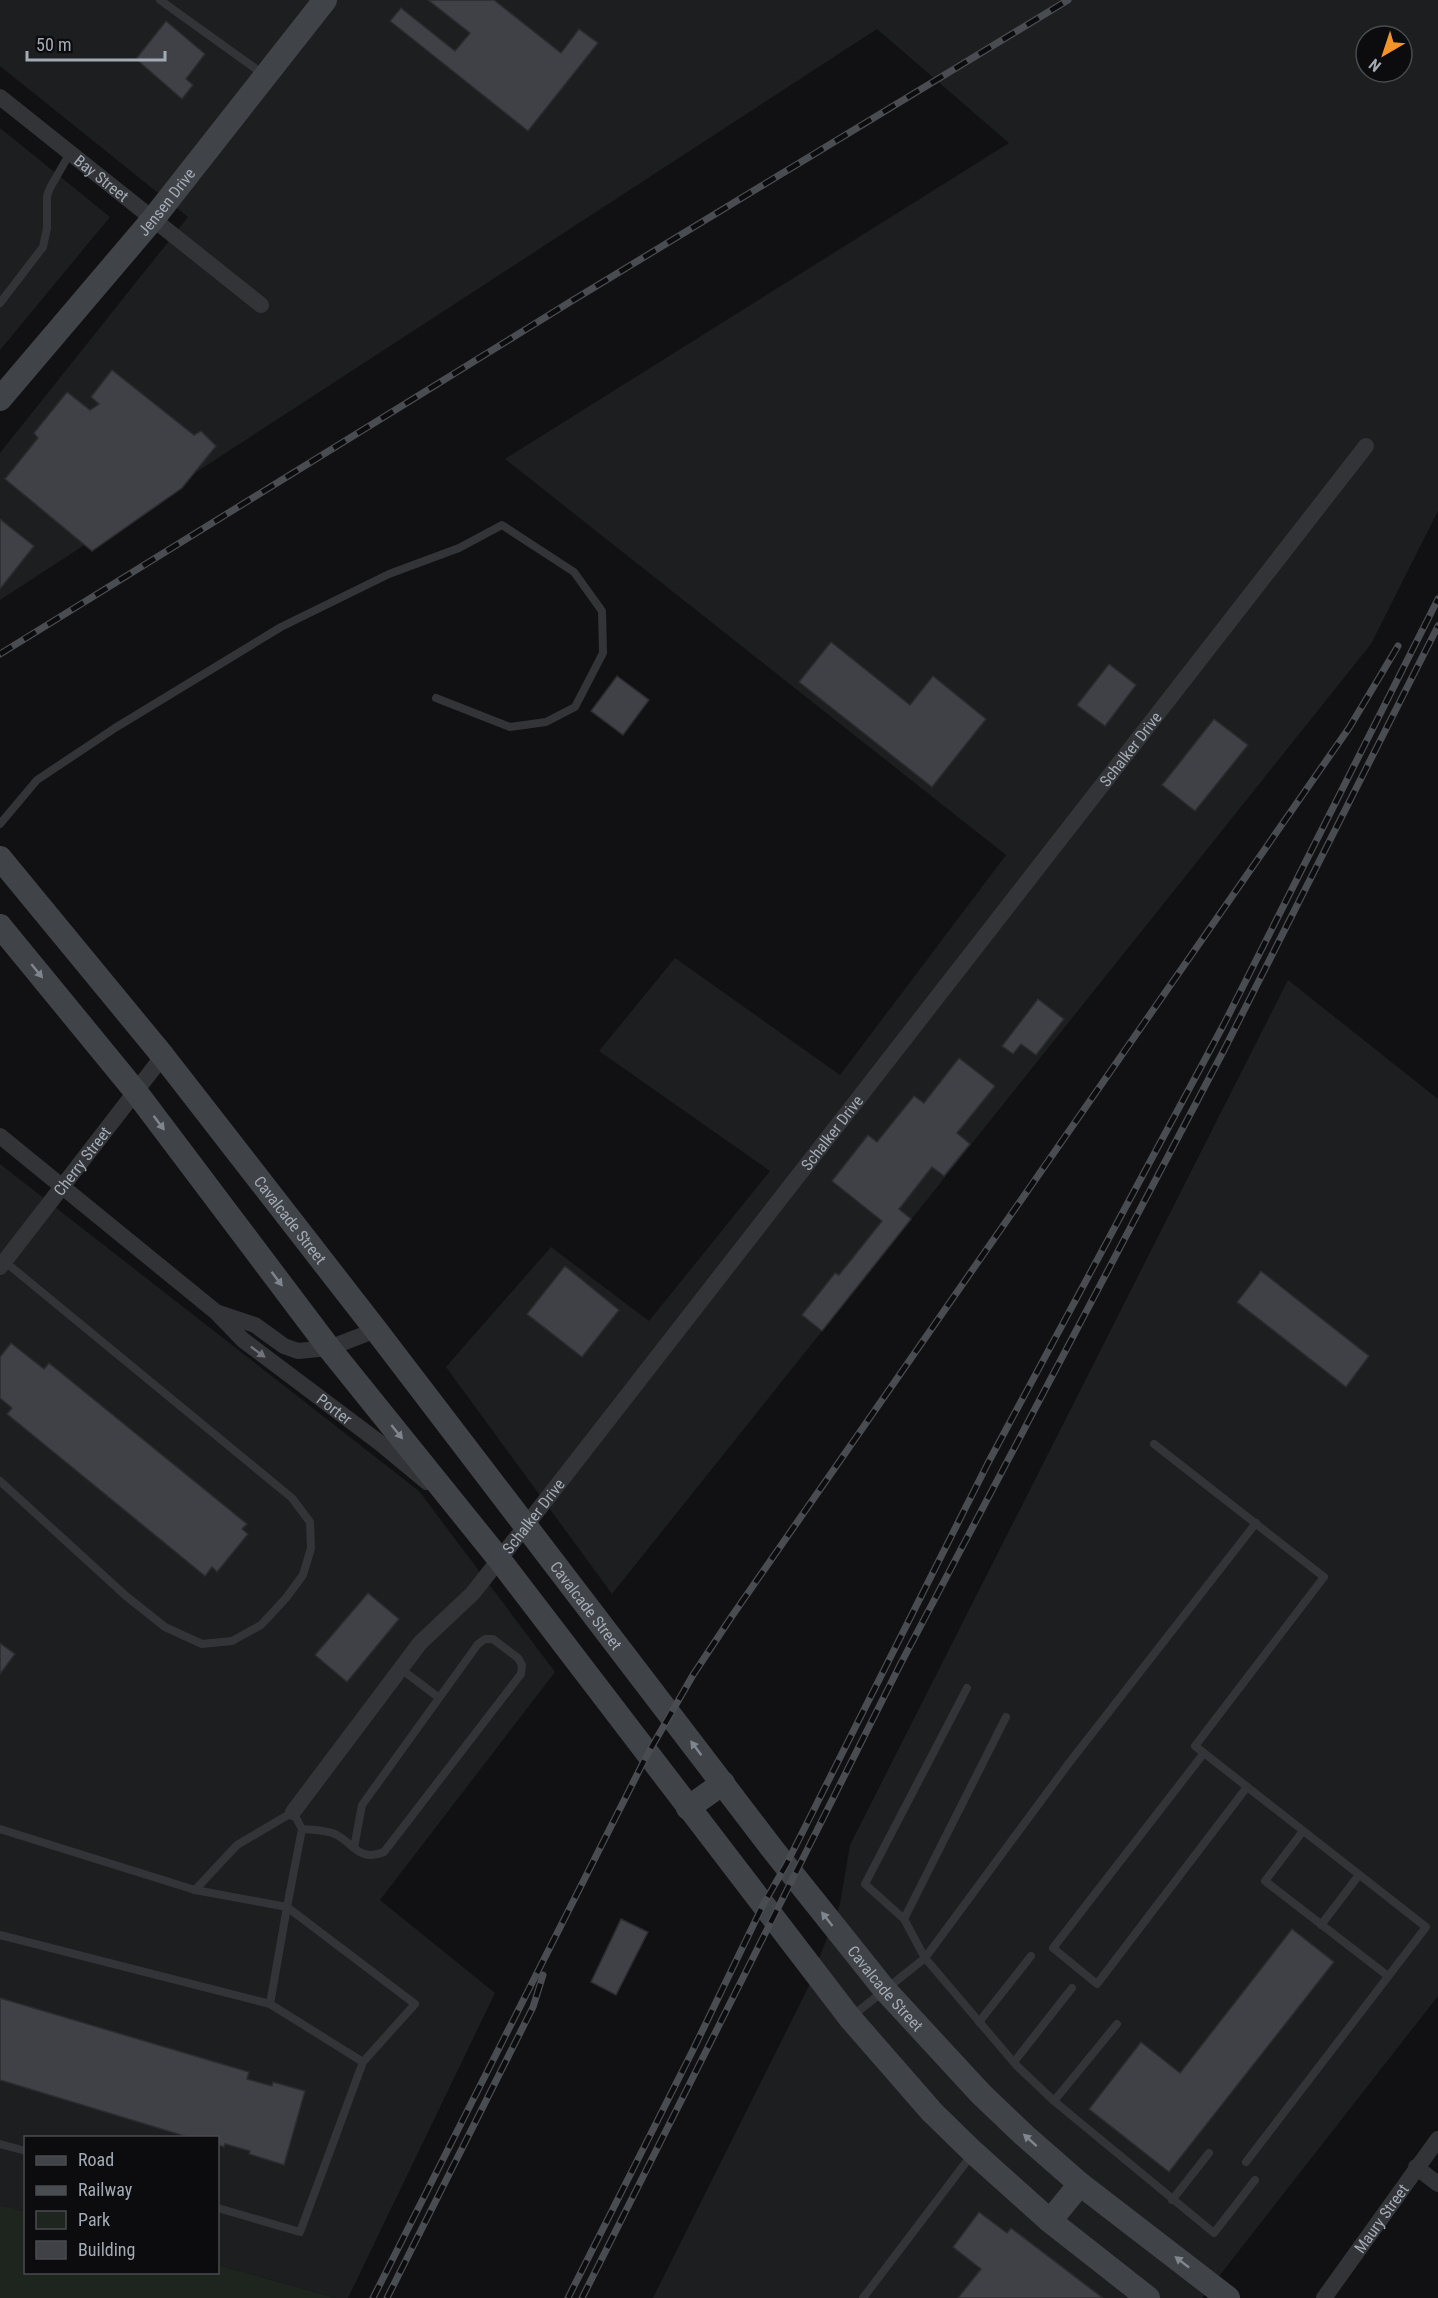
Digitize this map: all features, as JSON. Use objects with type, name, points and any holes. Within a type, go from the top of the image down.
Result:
[{"type":"main road","name":"Jensen Drive","points":[[0,399],[153,219],[325,0]]},
{"type":"main road","name":"Cavalcade Street","points":[[0,858],[163,1056],[885,1990],[981,2094],[1080,2184],[1228,2298]]},
{"type":"main road","points":[[0,926],[136,1092],[329,1348],[499,1559],[850,2018],[932,2112],[973,2152],[1050,2221],[1148,2298]]},
{"type":"main road","points":[[688,1808],[723,1783]]},
{"type":"main road","points":[[1050,2221],[1080,2184]]},
{"type":"street","name":"Bay Street","points":[[0,97],[261,305]]},
{"type":"street","name":"Schalker Drive","points":[[294,1812],[420,1643],[473,1593],[1366,446]]},
{"type":"street","name":"Cherry Street","points":[[2,1264],[163,1056]]},
{"type":"street","name":"Porter","points":[[0,1136],[63,1185],[216,1312],[243,1340],[380,1443],[454,1504]]},
{"type":"street","name":"Porter","points":[[216,1312],[255,1325],[284,1346],[298,1351],[329,1348],[376,1330]]},
{"type":"street","name":"Maury Street","points":[[1324,2298],[1438,2139]]},
{"type":"street","points":[[1416,2167],[1438,2184]]},
{"type":"lane","points":[[160,0],[266,76]]},
{"type":"lane","points":[[0,303],[43,247],[50,188],[70,153]]},
{"type":"lane","points":[[0,824],[37,780],[115,728],[281,627],[389,574],[459,548],[502,525],[574,572],[603,611],[603,653],[575,707],[546,722],[510,727],[436,698]]},
{"type":"lane","points":[[0,1481],[126,1596],[165,1627],[202,1644],[232,1641],[261,1625],[303,1575],[311,1548],[310,1522],[292,1498],[2,1264]]},
{"type":"lane","points":[[1154,1444],[1324,1577],[1195,1746],[1426,1927],[1246,2162]]},
{"type":"lane","points":[[850,2018],[926,1958],[1069,1763],[1256,1523]]},
{"type":"lane","points":[[302,1829],[333,1833],[361,1854],[372,1857],[384,1852],[521,1674],[522,1665],[518,1658],[493,1639],[485,1639],[478,1644],[362,1805],[354,1848]]},
{"type":"lane","points":[[400,1669],[438,1697]]},
{"type":"lane","points":[[967,1688],[865,1884],[904,1919],[926,1958],[1014,2062],[1054,2101],[1214,2233],[1255,2180]]},
{"type":"lane","points":[[904,1919],[1006,1717]]},
{"type":"lane","points":[[1204,1753],[1053,1948],[1097,1984],[1247,1787]]},
{"type":"lane","points":[[195,1890],[237,1845],[294,1812],[302,1829],[270,2004]]},
{"type":"lane","points":[[0,1829],[195,1890],[288,1907],[415,2004],[363,2062],[300,2232],[219,2208]]},
{"type":"lane","points":[[1303,1831],[1265,1881],[1388,1976]]},
{"type":"lane","points":[[1321,1925],[1359,1875]]},
{"type":"lane","points":[[0,1935],[270,2004],[363,2062]]},
{"type":"lane","points":[[979,2022],[1031,1956]]},
{"type":"lane","points":[[1014,2062],[1072,1988]]},
{"type":"lane","points":[[1054,2101],[1117,2024]]},
{"type":"lane","points":[[0,2144],[24,2150]]},
{"type":"lane","points":[[863,2298],[973,2152]]},
{"type":"lane","points":[[1172,2200],[1209,2152]]},
{"type":"shaded area","points":[[0,0],[1438,0],[1438,511],[1371,644],[612,1594],[446,1367],[551,1247],[649,1321],[770,1171],[599,1051],[675,958],[840,1075],[1006,855],[505,459],[1009,143],[877,29],[0,600],[0,453],[188,217],[0,66]]},
{"type":"shaded area","points":[[0,128],[110,217],[0,350]]},
{"type":"shaded area","points":[[1288,980],[1438,1099],[1438,1996],[1202,2298],[653,2298],[807,1990],[840,1904],[850,1845]]},
{"type":"shaded area","points":[[0,1164],[419,1491],[555,1672],[380,1900],[495,1993],[348,2298],[336,2298],[219,2265],[219,2136],[24,2136],[24,2212],[0,2205]]},
{"type":"green space","points":[[0,2205],[24,2212],[24,2274],[219,2274],[219,2265],[336,2298],[0,2298]]},
{"type":"building","points":[[428,0],[494,0],[561,53],[579,29],[598,43],[528,131],[390,21],[401,8],[455,51],[470,33]]},
{"type":"building","points":[[166,21],[205,54],[186,79],[193,85],[182,99],[136,59]]},
{"type":"building","points":[[112,370],[194,435],[201,431],[216,446],[182,488],[92,551],[5,479],[38,438],[34,433],[67,392],[90,410],[99,404],[91,397]]},
{"type":"building","points":[[0,519],[34,546],[0,589]]},
{"type":"building","points":[[831,642],[910,705],[933,676],[986,719],[932,787],[799,682]]},
{"type":"building","points":[[1109,664],[1136,685],[1105,726],[1077,705]]},
{"type":"building","points":[[617,676],[649,700],[623,735],[591,711]]},
{"type":"building","points":[[1214,719],[1248,745],[1195,811],[1162,785]]},
{"type":"building","points":[[1038,999],[1064,1019],[1036,1055],[1021,1044],[1013,1054],[1002,1046]]},
{"type":"building","points":[[959,1058],[995,1086],[957,1133],[970,1144],[944,1176],[932,1167],[899,1209],[911,1219],[822,1331],[802,1315],[835,1273],[839,1275],[882,1221],[832,1181],[868,1135],[877,1142],[914,1096],[924,1103]]},
{"type":"building","points":[[565,1266],[619,1310],[582,1357],[527,1314]]},
{"type":"building","points":[[1261,1271],[1369,1356],[1346,1387],[1237,1302]]},
{"type":"building","points":[[11,1343],[44,1369],[49,1363],[247,1524],[242,1529],[248,1534],[217,1572],[212,1567],[205,1576],[7,1414],[12,1408],[0,1398],[0,1357]]},
{"type":"building","points":[[368,1593],[399,1619],[347,1682],[315,1655]]},
{"type":"building","points":[[0,1643],[15,1654],[0,1674]]},
{"type":"building","points":[[621,1919],[648,1932],[616,1995],[591,1982]]},
{"type":"building","points":[[1292,1929],[1334,1962],[1169,2172],[1089,2109],[1141,2042],[1180,2073]]},
{"type":"building","points":[[0,1998],[249,2072],[247,2079],[272,2086],[273,2082],[305,2091],[284,2165],[249,2154],[250,2151],[225,2144],[224,2147],[219,2145],[219,2136],[184,2136],[0,2080]]},
{"type":"building","points":[[979,2212],[1007,2233],[1011,2228],[1103,2298],[958,2298],[981,2269],[953,2247]]},
{"type":"railway","points":[[0,654],[570,302],[1068,0]]},
{"type":"railway","points":[[568,2298],[763,1905],[786,1865],[988,1463],[1224,1024],[1438,599]]},
{"type":"railway","points":[[582,2298],[900,1665],[1224,1050],[1438,626]]},
{"type":"railway","points":[[373,2298],[647,1755],[693,1675],[1349,728],[1398,646]]},
{"type":"railway","points":[[387,2298],[533,2007],[543,1975]]}]
